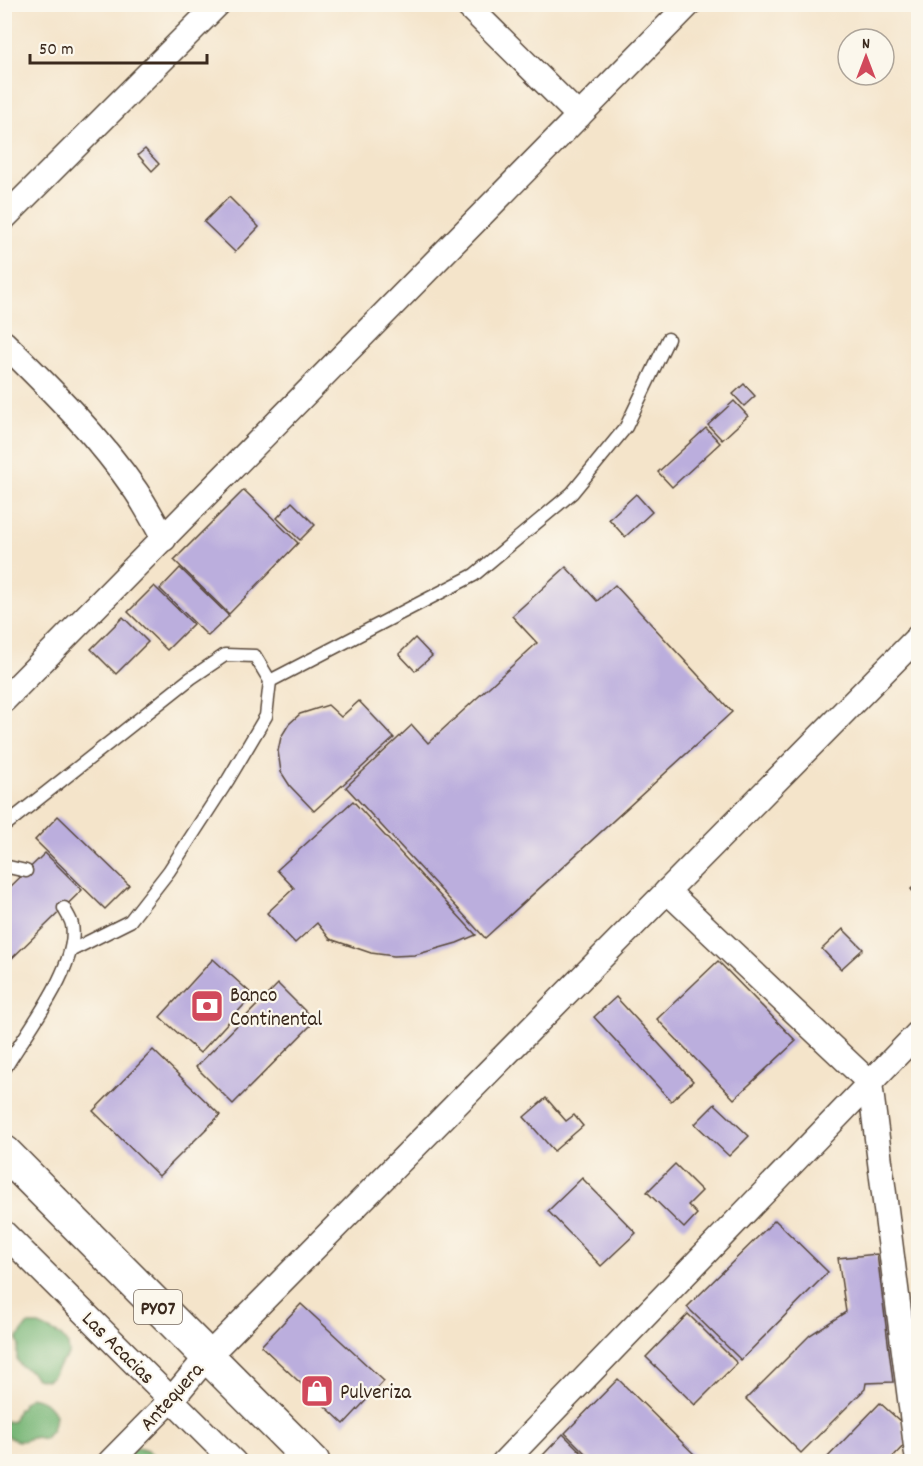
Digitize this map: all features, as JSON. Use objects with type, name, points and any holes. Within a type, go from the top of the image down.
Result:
[{"type":"highway","name":"PY07","points":[[4,1152],[313,1461]]},
{"type":"street","points":[[4,218],[218,4]]},
{"type":"street","points":[[466,4],[579,116]]},
{"type":"street","points":[[4,700],[689,4]]},
{"type":"street","points":[[4,344],[39,377],[100,444],[137,492],[164,538]]},
{"type":"street","name":"Antequera","points":[[110,1461],[172,1399],[207,1357],[918,637]]},
{"type":"street","points":[[667,891],[870,1083],[918,1461]]},
{"type":"street","points":[[504,1461],[918,1033]]},
{"type":"street","points":[[895,1056],[918,1041]]},
{"type":"street","name":"Las Acacias","points":[[4,1233],[234,1461]]},
{"type":"lane","points":[[270,681],[474,575],[572,493],[626,427],[668,339]]},
{"type":"lane","points":[[4,826],[191,678],[225,655],[255,656],[270,681],[266,716],[228,780],[169,871],[130,921],[72,950]]},
{"type":"lane","points":[[4,866],[26,871]]},
{"type":"lane","points":[[5,1069],[51,996],[72,950],[72,924],[64,908]]},
{"type":"green space","points":[[27,1325],[39,1325],[60,1335],[68,1345],[69,1354],[52,1377],[46,1380],[36,1378],[17,1360],[19,1346],[17,1339]]},
{"type":"green space","points":[[30,1397],[45,1403],[56,1415],[52,1430],[44,1439],[36,1437],[18,1441],[8,1437],[5,1431],[5,1421],[11,1422],[18,1409],[21,1409],[23,1403]]},
{"type":"green space","points":[[134,1447],[151,1453],[156,1461],[117,1462]]},
{"type":"building","points":[[145,149],[159,164],[152,171],[138,155]]},
{"type":"building","points":[[229,197],[259,227],[235,252],[204,222]]},
{"type":"building","points":[[744,384],[755,396],[744,406],[733,394]]},
{"type":"building","points":[[734,401],[748,416],[722,440],[708,425]]},
{"type":"building","points":[[706,428],[720,443],[672,487],[658,472]]},
{"type":"building","points":[[244,490],[298,543],[229,614],[174,560]]},
{"type":"building","points":[[636,494],[652,512],[625,537],[609,519]]},
{"type":"building","points":[[292,502],[315,525],[300,540],[277,518]]},
{"type":"building","points":[[566,567],[597,601],[615,585],[732,712],[485,938],[346,787],[412,725],[428,743],[537,643],[512,616]]},
{"type":"building","points":[[180,568],[229,616],[208,636],[160,589]]},
{"type":"building","points":[[154,586],[193,624],[167,650],[128,612]]},
{"type":"building","points":[[123,617],[148,642],[116,674],[91,649]]},
{"type":"building","points":[[415,638],[432,656],[415,671],[399,654]]},
{"type":"building","points":[[359,701],[394,738],[314,811],[290,786],[281,772],[278,751],[281,737],[289,724],[300,714],[328,705],[341,717]]},
{"type":"building","points":[[353,801],[476,935],[415,955],[394,956],[371,953],[330,939],[317,923],[295,943],[267,913],[294,888],[277,870]]},
{"type":"building","points":[[58,816],[129,885],[105,909],[35,840]]},
{"type":"building","points":[[45,853],[82,890],[4,966],[4,893]]},
{"type":"building","points":[[918,882],[918,898],[911,889]]},
{"type":"building","points":[[843,929],[863,949],[841,969],[822,949]]},
{"type":"building","name":"Banco Continental","points":[[213,959],[253,995],[200,1053],[160,1017]]},
{"type":"building","points":[[718,961],[796,1041],[734,1099],[657,1019]]},
{"type":"building","points":[[278,984],[315,1021],[233,1104],[196,1067]]},
{"type":"building","points":[[616,997],[693,1081],[671,1101],[594,1017]]},
{"type":"building","points":[[153,1050],[220,1115],[159,1176],[93,1111]]},
{"type":"building","points":[[546,1098],[566,1121],[574,1115],[583,1126],[554,1151],[524,1117]]},
{"type":"building","points":[[715,1104],[749,1136],[729,1156],[695,1124]]},
{"type":"building","points":[[675,1164],[702,1191],[688,1205],[697,1214],[684,1228],[647,1192]]},
{"type":"building","points":[[582,1178],[636,1233],[601,1266],[548,1211]]},
{"type":"building","points":[[775,1220],[828,1272],[741,1360],[687,1307]]},
{"type":"building","points":[[877,1254],[893,1382],[866,1383],[865,1389],[801,1453],[746,1399],[810,1335],[846,1312],[838,1258]]},
{"type":"building","points":[[301,1304],[384,1381],[344,1424],[261,1346]]},
{"type":"building","points":[[688,1314],[737,1363],[695,1405],[646,1357]]},
{"type":"building","points":[[618,1379],[697,1457],[692,1462],[594,1462],[565,1433]]},
{"type":"building","points":[[880,1403],[901,1422],[906,1443],[888,1462],[823,1462]]},
{"type":"building","points":[[563,1434],[591,1462],[549,1462],[543,1455]]},
{"type":"place","name":"Banco Continental","points":[[207,1006]]},
{"type":"place","name":"Pulveriza","points":[[317,1391]]}]
